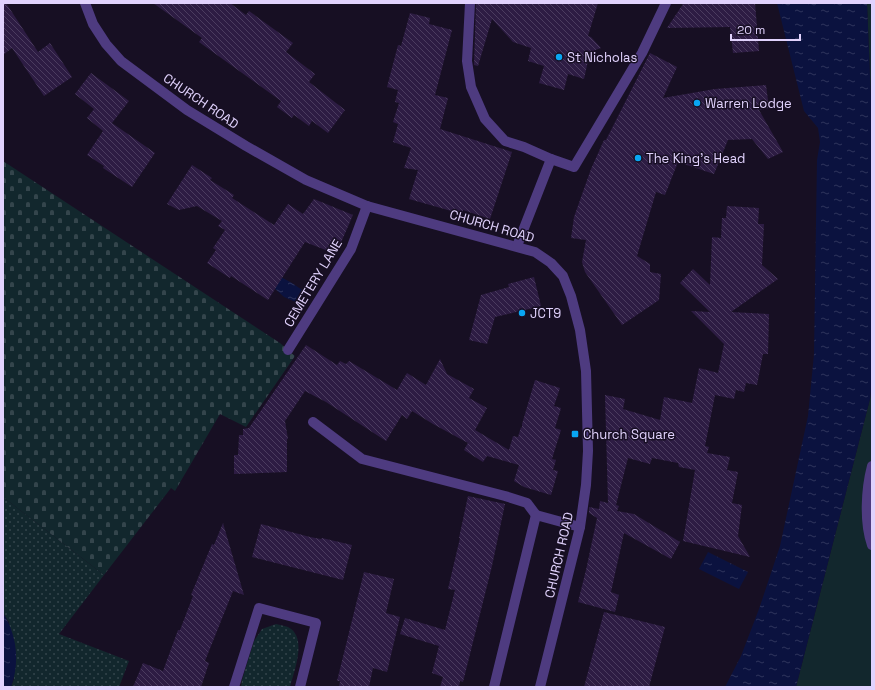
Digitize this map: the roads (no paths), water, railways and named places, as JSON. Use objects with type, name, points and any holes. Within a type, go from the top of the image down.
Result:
[{"type":"street","name":"CHURCH ROAD","points":[[86,3],[93,24],[106,44],[121,61],[187,110],[246,146],[306,180],[367,206],[535,252],[551,262],[562,276],[571,296],[580,330],[586,371],[588,451],[586,485],[580,526],[540,687]]},
{"type":"street","points":[[470,3],[467,61],[471,87],[485,120],[505,141],[574,167],[642,53],[666,3]]},
{"type":"street","points":[[517,246],[551,159]]},
{"type":"street","name":"CEMETERY LANE","points":[[288,350],[351,249],[367,206]]},
{"type":"street","points":[[313,422],[362,459],[505,496],[527,504],[536,515],[580,526]]},
{"type":"street","points":[[872,466],[869,478],[867,510],[872,545]]},
{"type":"street","points":[[494,687],[536,515]]},
{"type":"street","points":[[234,687],[259,608],[316,623],[300,687]]},
{"type":"water","points":[[777,3],[867,3],[872,126],[872,383],[870,399],[796,687],[725,687],[741,656],[759,609],[780,546],[808,416],[814,354],[817,160],[820,142],[818,128],[804,111]]},
{"type":"water","points":[[279,276],[305,292],[298,303],[284,297],[272,286]]},
{"type":"water","points":[[708,552],[748,572],[739,589],[699,569]]},
{"type":"water","points":[[3,613],[8,621],[16,649],[16,668],[11,687],[3,687]]},
{"type":"place","name":"St Nicholas","points":[[559,57]]},
{"type":"place","name":"Warren Lodge","points":[[697,103]]},
{"type":"place","name":"The King's Head","points":[[638,158]]},
{"type":"place","name":"JCT9","points":[[522,313]]},
{"type":"place","name":"Church Square","points":[[575,434]]}]
